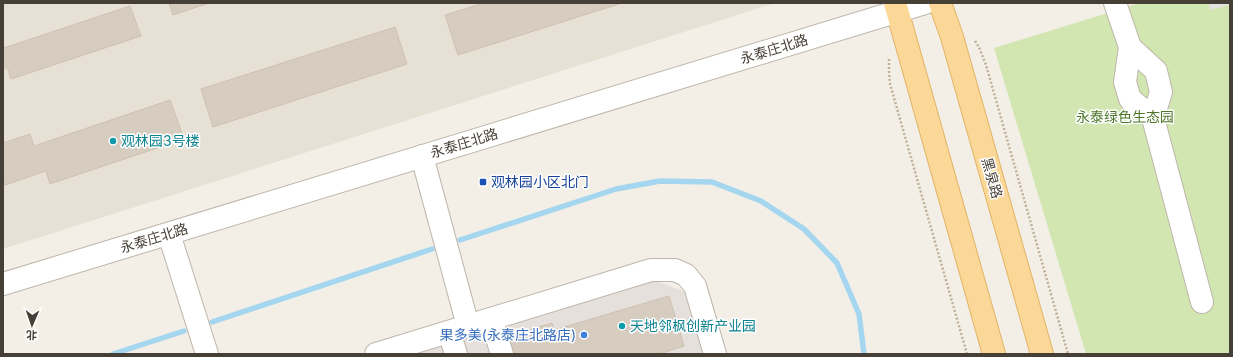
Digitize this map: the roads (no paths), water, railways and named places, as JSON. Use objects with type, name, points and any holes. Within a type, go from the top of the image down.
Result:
[{"type":"main road","name":"黑泉路","points":[[940,3],[952,37],[1042,354]]},
{"type":"main road","points":[[896,8],[994,354]]},
{"type":"street","name":"永泰庄北路","points":[[3,284],[422,156],[896,8],[925,3]]},
{"type":"street","points":[[1115,3],[1130,47],[1125,82],[1130,99],[1153,118]]},
{"type":"street","points":[[1130,47],[1156,71],[1161,92],[1153,118],[1202,302]]},
{"type":"street","points":[[422,156],[458,329],[456,354]]},
{"type":"street","points":[[169,234],[208,354]]},
{"type":"street","points":[[376,354],[651,270],[675,270],[686,276],[695,286],[715,354]]},
{"type":"street","points":[[491,319],[502,354]]},
{"type":"waterway","points":[[460,240],[616,189],[660,181],[712,182],[761,201],[804,229],[837,263],[859,314],[864,354]]},
{"type":"waterway","points":[[212,322],[432,249]]},
{"type":"waterway","points":[[113,354],[184,331]]},
{"type":"place","name":"观林园3号楼","points":[[113,141]]},
{"type":"place","name":"观林园小区北门","points":[[483,182]]},
{"type":"place","name":"天地邻枫创新产业园","points":[[622,326]]},
{"type":"place","name":"果多美(永泰庄北路店)","points":[[584,335]]},
{"type":"park label","name":"永泰绿色生态园","points":[[1125,117]]}]
